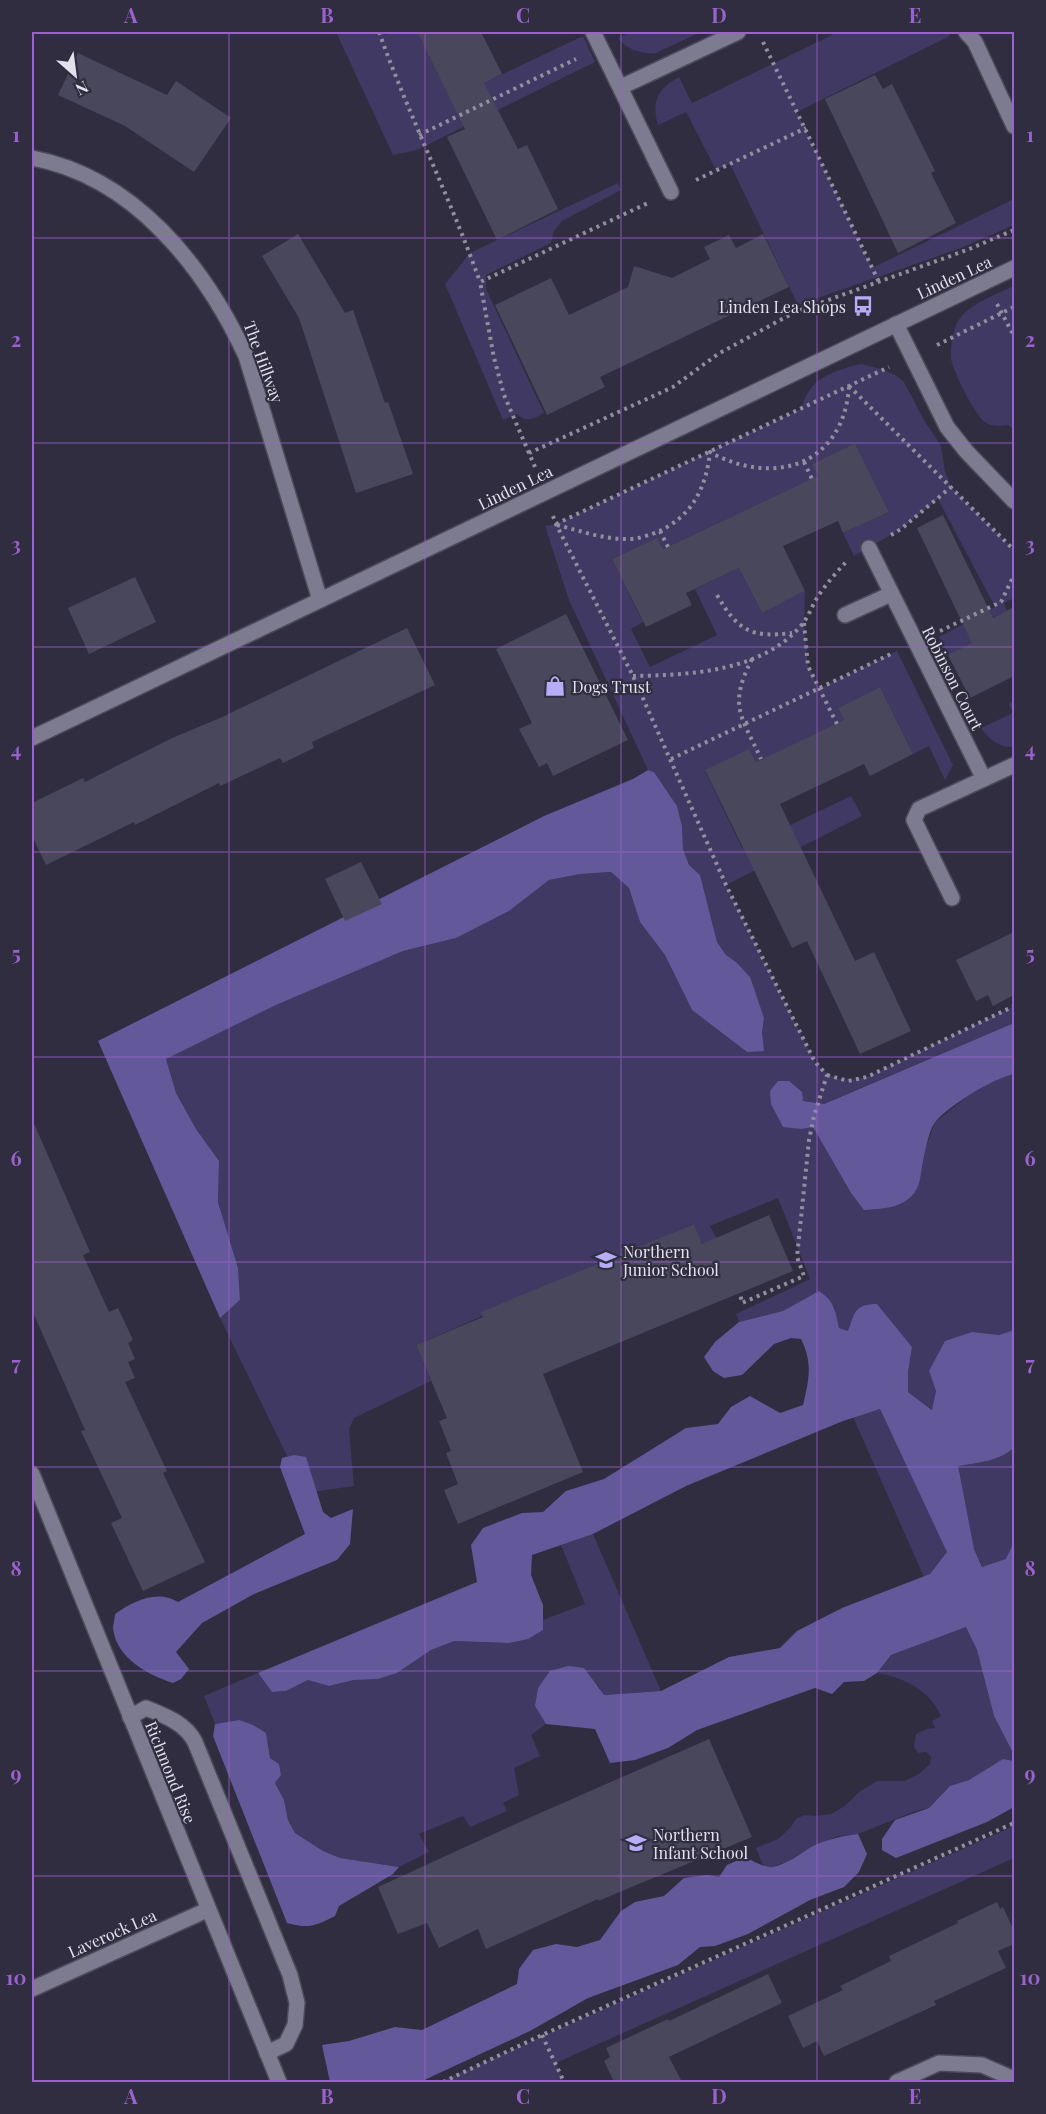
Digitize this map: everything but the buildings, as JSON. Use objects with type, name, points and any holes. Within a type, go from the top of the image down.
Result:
[{"type":"street","points":[[593,32],[671,192]]},
{"type":"street","points":[[621,87],[738,32]]},
{"type":"street","points":[[966,32],[975,42],[1014,126]]},
{"type":"street","name":"The Hillway","points":[[32,158],[44,160],[97,180],[126,198],[153,221],[215,297],[246,356],[320,600]]},
{"type":"street","name":"Linden Lea","points":[[32,738],[1014,268]]},
{"type":"street","points":[[896,324],[947,427],[966,451],[1014,501]]},
{"type":"street","name":"Robinson Court","points":[[869,548],[984,779]]},
{"type":"street","points":[[845,615],[891,594]]},
{"type":"street","points":[[952,898],[914,820],[919,809],[1014,765]]},
{"type":"street","name":"Richmond Rise","points":[[32,1474],[207,1910],[279,2082]]},
{"type":"street","points":[[130,1717],[146,1708],[164,1715],[189,1730],[200,1753],[290,1975],[297,2003],[295,2025],[286,2044],[267,2053]]},
{"type":"street","name":"Laverock Lea","points":[[32,1989],[207,1910]]},
{"type":"street","points":[[897,2082],[939,2063],[982,2065],[1014,2079]]},
{"type":"path","points":[[379,32],[419,135],[462,232],[480,282],[494,358],[504,395],[547,491],[556,524],[633,676],[726,885],[815,1062],[827,1075],[848,1081],[867,1077],[1014,1006]]},
{"type":"path","points":[[763,42],[879,282]]},
{"type":"path","points":[[419,135],[601,47]]},
{"type":"path","points":[[480,282],[806,128]]},
{"type":"path","points":[[529,453],[673,387],[718,354],[777,320],[967,250],[1014,230]]},
{"type":"path","points":[[986,281],[1014,336]]},
{"type":"path","points":[[556,524],[1014,307]]},
{"type":"path","points":[[710,452],[732,463],[763,469],[773,470],[804,462],[824,446],[838,429],[848,402],[849,386]]},
{"type":"path","points":[[849,386],[1014,550]]},
{"type":"path","points":[[556,524],[607,538],[620,539],[632,539],[660,531],[690,510],[697,499],[708,471],[710,452]]},
{"type":"path","points":[[804,462],[812,479]]},
{"type":"path","points":[[633,676],[678,675],[703,671],[752,658],[780,645],[804,622],[830,580],[848,560],[901,529],[951,487]]},
{"type":"path","points":[[660,531],[668,547]]},
{"type":"path","points":[[671,759],[1001,602],[1014,575]]},
{"type":"path","points":[[717,595],[740,625],[754,634],[793,633]]},
{"type":"path","points":[[804,622],[808,666],[837,724]]},
{"type":"path","points":[[752,658],[739,689],[740,713],[761,759]]},
{"type":"path","points":[[740,1293],[742,1303],[804,1276],[797,1257],[809,1140],[827,1075]]},
{"type":"path","points":[[443,2082],[542,2035],[1014,1823]]},
{"type":"path","points":[[542,2035],[564,2082]]},
{"type":"shaded area","points":[[336,32],[383,32],[385,35],[393,32],[417,32],[450,99],[583,36],[595,62],[417,150],[393,155]]},
{"type":"shaded area","points":[[631,32],[701,32],[656,53],[651,53],[630,48],[618,38]]},
{"type":"shaded area","points":[[830,32],[947,32],[950,36],[797,112],[872,268],[1014,199],[1014,225],[961,248],[798,305],[730,164],[716,170],[686,112],[658,125],[655,109],[661,91],[679,77],[692,103],[832,35]]},
{"type":"shaded area","points":[[618,183],[621,190],[562,221],[554,231],[551,243],[486,275],[486,289],[544,413],[530,419],[517,414],[503,420],[445,284],[470,253]]},
{"type":"shaded area","points":[[1014,286],[1014,431],[1009,425],[992,425],[982,419],[960,383],[951,359],[951,346],[957,323],[967,311]]},
{"type":"shaded area","points":[[862,364],[884,370],[904,382],[941,446],[945,471],[951,487],[1014,550],[1014,598],[1004,603],[1007,611],[987,620],[980,639],[949,655],[939,637],[995,607],[938,499],[901,529],[854,556],[843,533],[889,512],[855,443],[812,464],[818,476],[812,479],[663,549],[657,538],[612,559],[643,622],[631,629],[650,667],[717,635],[695,589],[739,568],[762,613],[805,591],[804,622],[808,666],[820,688],[897,651],[953,765],[945,780],[929,746],[913,754],[880,687],[838,708],[844,720],[837,724],[756,762],[749,750],[705,771],[742,848],[851,796],[862,816],[726,885],[815,1062],[827,1073],[844,1079],[867,1077],[1014,1006],[1014,1023],[823,1104],[803,1101],[802,1129],[813,1127],[851,1193],[864,1210],[916,1191],[924,1152],[935,1122],[968,1096],[1001,1077],[1014,1074],[1014,1330],[999,1335],[972,1332],[929,1371],[936,1391],[933,1410],[908,1392],[912,1347],[877,1304],[849,1331],[839,1328],[835,1308],[819,1291],[783,1311],[739,1322],[736,1314],[810,1279],[778,1198],[710,1226],[717,1239],[702,1244],[693,1224],[416,1345],[431,1381],[354,1418],[349,1429],[354,1486],[305,1493],[220,1318],[240,1300],[238,1268],[218,1202],[219,1161],[196,1129],[176,1093],[166,1059],[276,1005],[403,951],[456,938],[509,911],[549,880],[580,874],[611,872],[629,888],[640,922],[665,955],[692,1010],[747,1052],[762,1033],[764,1018],[736,962],[726,955],[717,942],[700,875],[689,865],[683,849],[682,826],[677,806],[654,772],[648,770],[569,600],[545,526],[556,524],[801,409],[809,390],[821,379],[834,372]]},
{"type":"shaded area","points":[[1014,701],[1014,717],[1012,718],[1014,747],[1009,747],[995,742],[981,728],[1013,713],[1009,704]]},
{"type":"shaded area","points":[[648,770],[654,772],[677,806],[682,826],[683,849],[689,865],[700,875],[717,942],[726,955],[750,977],[764,1018],[762,1033],[764,1051],[747,1052],[692,1010],[665,955],[640,922],[629,888],[611,872],[580,874],[549,880],[509,911],[456,938],[403,951],[276,1005],[166,1059],[176,1093],[196,1129],[219,1161],[218,1202],[238,1268],[240,1300],[220,1318],[98,1041],[544,816],[633,779]]},
{"type":"shaded area","points":[[1014,1023],[1014,1074],[973,1093],[951,1107],[936,1121],[928,1140],[917,1188],[910,1197],[899,1204],[864,1210],[851,1193],[813,1127],[802,1129],[783,1127],[771,1104],[770,1091],[778,1081],[789,1081],[802,1092],[803,1101],[824,1104]]},
{"type":"shaded area","points":[[819,1291],[834,1307],[839,1328],[848,1331],[856,1311],[869,1304],[877,1304],[912,1347],[908,1392],[932,1410],[936,1391],[929,1371],[945,1341],[972,1332],[999,1335],[1014,1330],[1014,1447],[1009,1452],[995,1458],[958,1466],[974,1549],[982,1567],[1006,1559],[1014,1542],[1014,1755],[994,1716],[977,1650],[966,1627],[891,1655],[877,1673],[864,1681],[844,1682],[832,1694],[815,1688],[697,1730],[668,1748],[635,1760],[610,1763],[595,1729],[546,1724],[535,1706],[538,1688],[550,1671],[568,1666],[584,1668],[604,1695],[661,1691],[729,1657],[780,1648],[797,1631],[842,1608],[930,1574],[947,1552],[880,1409],[843,1421],[686,1486],[593,1534],[532,1555],[531,1575],[543,1605],[543,1630],[528,1639],[509,1643],[454,1641],[431,1650],[397,1673],[378,1679],[354,1680],[329,1686],[308,1680],[286,1691],[272,1692],[258,1673],[477,1582],[471,1545],[483,1528],[522,1513],[543,1512],[566,1491],[604,1479],[686,1428],[718,1424],[731,1407],[750,1396],[780,1413],[803,1405],[809,1372],[807,1356],[801,1339],[791,1338],[774,1344],[742,1375],[724,1378],[713,1371],[704,1357],[715,1342],[739,1322],[783,1311]]},
{"type":"shaded area","points":[[1014,1403],[1014,1632],[974,1549],[945,1434]]},
{"type":"shaded area","points":[[880,1409],[948,1552],[930,1574],[924,1577],[853,1417]]},
{"type":"shaded area","points":[[294,1455],[306,1457],[323,1512],[331,1518],[353,1509],[350,1544],[337,1560],[254,1594],[202,1623],[176,1652],[189,1669],[181,1679],[173,1683],[135,1664],[115,1639],[113,1628],[115,1614],[145,1598],[162,1597],[178,1602],[305,1534],[280,1467],[282,1458]]},
{"type":"shaded area","points":[[593,1534],[661,1691],[603,1695],[598,1685],[535,1706],[546,1724],[531,1735],[540,1756],[514,1768],[519,1795],[503,1803],[507,1811],[470,1827],[463,1816],[419,1834],[429,1852],[399,1867],[340,1858],[323,1851],[295,1833],[288,1820],[284,1800],[275,1783],[281,1775],[279,1764],[270,1758],[266,1733],[239,1720],[215,1724],[204,1696],[258,1673],[272,1692],[286,1691],[308,1680],[329,1686],[354,1680],[378,1679],[397,1673],[431,1650],[454,1641],[509,1643],[543,1630],[543,1620],[585,1604],[561,1545]]},
{"type":"shaded area","points":[[966,1627],[977,1650],[994,1716],[1014,1755],[1014,1761],[1003,1759],[969,1780],[950,1786],[929,1808],[858,1834],[838,1836],[786,1862],[771,1867],[763,1865],[756,1848],[778,1839],[796,1819],[804,1815],[831,1814],[877,1781],[904,1781],[919,1774],[930,1764],[931,1757],[926,1752],[918,1753],[914,1747],[916,1734],[935,1728],[932,1721],[941,1716],[936,1707],[915,1686],[877,1673],[891,1655]]},
{"type":"shaded area","points":[[239,1720],[266,1733],[270,1758],[279,1764],[281,1775],[275,1783],[284,1800],[288,1820],[295,1833],[323,1851],[340,1858],[399,1867],[393,1874],[339,1906],[335,1916],[322,1922],[306,1926],[287,1923],[213,1736],[215,1724]]},
{"type":"shaded area","points":[[1003,1759],[1014,1761],[1014,1807],[987,1822],[896,1858],[882,1850],[882,1839],[895,1820],[929,1808],[950,1786],[969,1780]]},
{"type":"shaded area","points":[[1014,1826],[1014,1858],[556,2063],[564,2082],[440,2082]]},
{"type":"shaded area","points":[[858,1834],[867,1854],[859,1872],[844,1887],[810,1900],[748,1934],[715,1946],[700,1947],[678,1965],[588,1998],[530,2031],[420,2082],[330,2082],[322,2045],[349,2041],[395,2027],[422,2030],[517,1984],[519,1969],[533,1950],[556,1944],[577,1947],[600,1940],[621,1911],[635,1902],[664,1896],[684,1878],[707,1875],[719,1877],[727,1865],[745,1857],[765,1866],[777,1866],[813,1846],[835,1838]]},
{"type":"place","name":"Linden Lea Shops","points":[[863,306]]},
{"type":"place","name":"Dogs Trust","points":[[555,686]]},
{"type":"place","name":"Northern Junior School","points":[[606,1260]]},
{"type":"place","name":"Northern Infant School","points":[[636,1843]]}]
